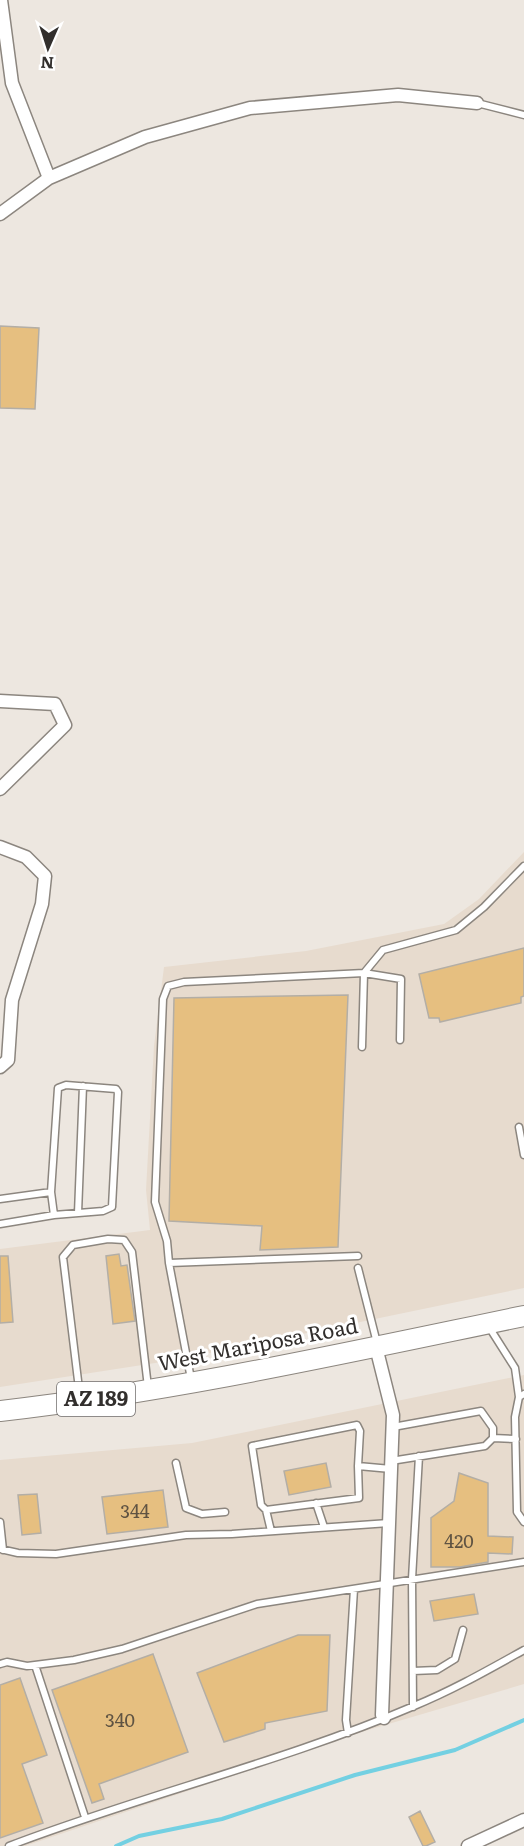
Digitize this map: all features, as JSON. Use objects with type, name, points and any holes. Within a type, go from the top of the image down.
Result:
[{"type":"main road","name":"West Mariposa Road","points":[[0,1411],[81,1402],[148,1391],[524,1316]]},
{"type":"street","points":[[1,0],[12,82],[49,177]]},
{"type":"street","points":[[0,214],[49,177],[145,137],[250,108],[398,95],[477,103]]},
{"type":"street","points":[[0,701],[55,704],[64,725],[0,789]]},
{"type":"street","points":[[0,847],[26,857],[45,876],[42,904],[12,999],[8,1060],[0,1067]]},
{"type":"street","points":[[377,1346],[393,1414],[382,1658],[382,1715],[384,1718]]},
{"type":"street","points":[[468,1846],[524,1820]]},
{"type":"lane","points":[[477,103],[524,115]]},
{"type":"lane","points":[[362,1047],[364,974],[383,950],[456,930],[484,907],[524,866]]},
{"type":"lane","points":[[192,1382],[169,1263],[167,1241],[155,1202],[163,999],[168,986],[184,982],[364,974],[401,980],[400,1040]]},
{"type":"lane","points":[[0,1224],[112,1207],[118,1092],[116,1089],[66,1084],[58,1088],[51,1192],[54,1215]]},
{"type":"lane","points":[[78,1213],[83,1086]]},
{"type":"lane","points":[[519,1127],[524,1155]]},
{"type":"lane","points":[[0,1199],[51,1192]]},
{"type":"lane","points":[[81,1402],[63,1257],[73,1245],[108,1239],[124,1240],[132,1252],[148,1391]]},
{"type":"lane","points":[[169,1263],[358,1256]]},
{"type":"lane","points":[[358,1268],[377,1346]]},
{"type":"lane","points":[[487,1324],[515,1368],[521,1396],[515,1417],[518,1512],[524,1522]]},
{"type":"lane","points":[[358,1466],[391,1465],[418,1456],[485,1446],[493,1438],[493,1428],[481,1411],[392,1427]]},
{"type":"lane","points":[[266,1510],[358,1497],[360,1431],[357,1425],[252,1446],[261,1505],[266,1510],[271,1531]]},
{"type":"lane","points":[[493,1438],[516,1439]]},
{"type":"lane","points":[[413,1707],[412,1580],[418,1456]]},
{"type":"lane","points":[[176,1463],[186,1508],[202,1514],[225,1512]]},
{"type":"lane","points":[[316,1503],[324,1527]]},
{"type":"lane","points":[[0,1522],[2,1550],[56,1554],[186,1534],[389,1523]]},
{"type":"lane","points":[[0,1664],[7,1662],[35,1665],[122,1649],[257,1604],[524,1562]]},
{"type":"lane","points":[[348,1733],[346,1720],[354,1589]]},
{"type":"lane","points":[[413,1671],[437,1670],[455,1659],[464,1630]]},
{"type":"lane","points":[[9,1846],[86,1817],[348,1733],[465,1684],[524,1650]]},
{"type":"lane","points":[[35,1665],[86,1817]]},
{"type":"shaded area","points":[[524,852],[524,1288],[181,1359],[0,1387],[0,1249],[150,1230],[146,1190],[154,1046],[164,967],[306,951],[444,924],[479,899]]},
{"type":"shaded area","points":[[524,1375],[524,1684],[368,1730],[25,1846],[0,1846],[0,1460],[192,1443]]},
{"type":"building","points":[[0,326],[39,328],[35,409],[0,408]]},
{"type":"building","points":[[524,948],[524,996],[521,997],[521,1003],[440,1022],[439,1018],[429,1018],[419,974]]},
{"type":"building","points":[[348,995],[338,1247],[260,1250],[262,1226],[169,1221],[174,998]]},
{"type":"building","points":[[119,1254],[121,1266],[127,1265],[135,1321],[113,1324],[106,1256]]},
{"type":"building","points":[[0,1256],[8,1256],[13,1322],[0,1323]]},
{"type":"building","points":[[326,1463],[331,1487],[289,1495],[284,1471]]},
{"type":"building","points":[[459,1473],[488,1483],[488,1536],[513,1537],[512,1554],[488,1553],[488,1562],[460,1567],[431,1567],[431,1518],[454,1501]]},
{"type":"building","points":[[163,1490],[168,1527],[107,1534],[102,1497]]},
{"type":"building","points":[[37,1494],[41,1533],[22,1535],[18,1495]]},
{"type":"building","points":[[474,1594],[478,1614],[434,1621],[430,1601]]},
{"type":"building","points":[[298,1635],[330,1635],[327,1711],[265,1723],[265,1729],[224,1742],[197,1673]]},
{"type":"building","points":[[153,1654],[188,1752],[99,1784],[104,1799],[92,1803],[52,1690]]},
{"type":"building","points":[[20,1678],[47,1755],[22,1764],[43,1823],[0,1838],[0,1685]]},
{"type":"building","points":[[420,1811],[435,1842],[426,1846],[423,1846],[409,1817]]},
{"type":"waterway","points":[[116,1846],[139,1836],[222,1819],[355,1775],[455,1750],[524,1720]]}]
